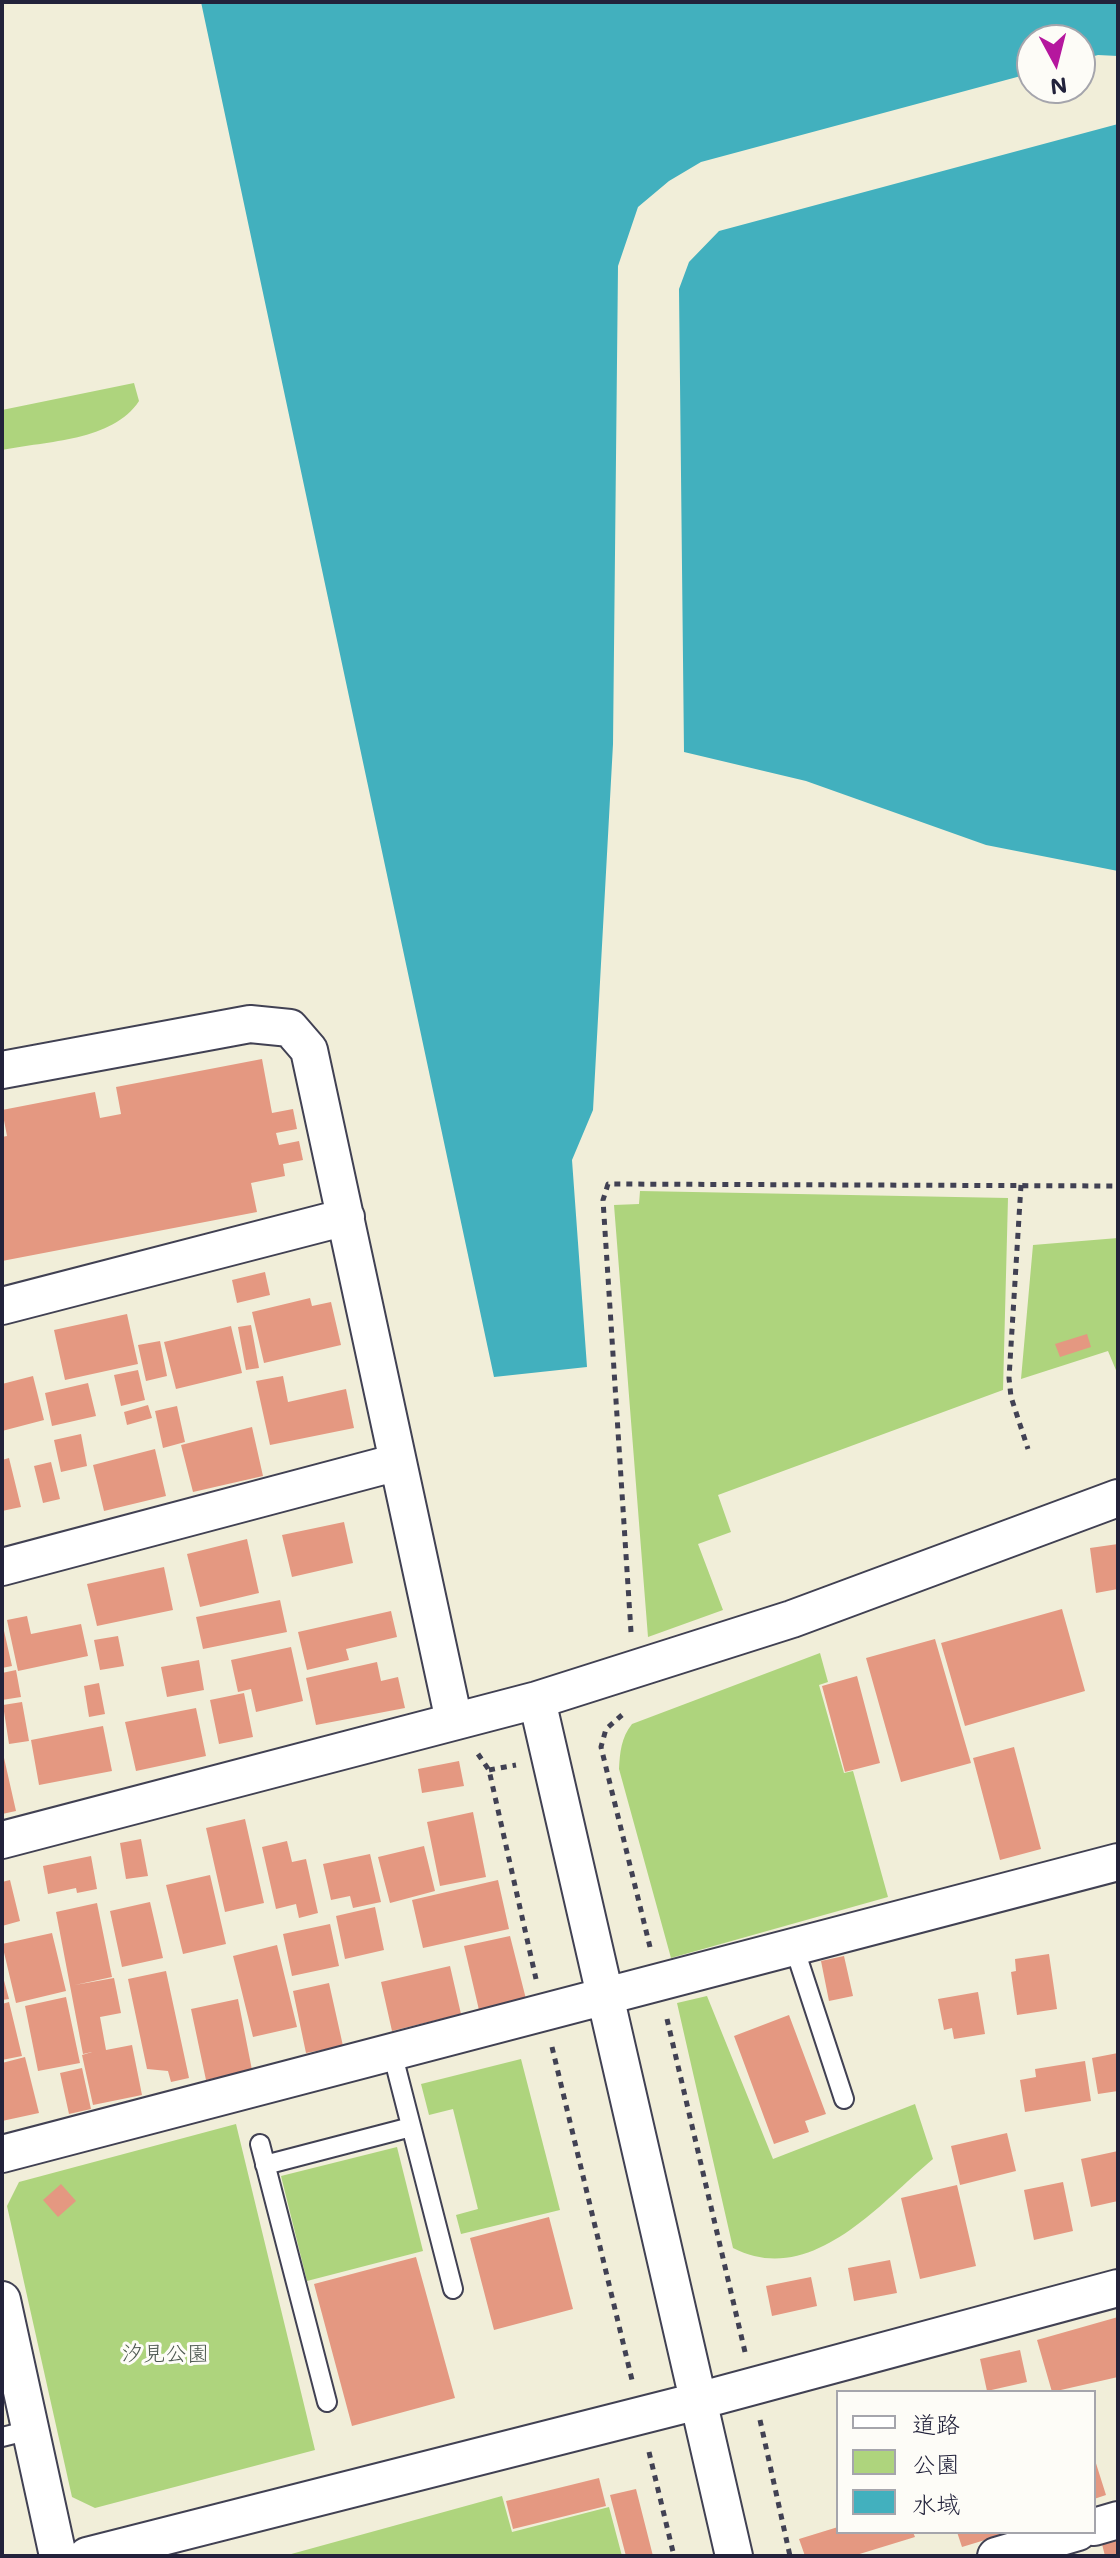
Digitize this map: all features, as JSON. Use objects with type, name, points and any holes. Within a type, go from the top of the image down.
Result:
[{"type":"street","points":[[2,1070],[250,1024],[290,1028],[309,1050],[454,1721]]},
{"type":"street","points":[[2,1306],[346,1217]]},
{"type":"street","points":[[2,1567],[398,1462]]},
{"type":"street","points":[[2,1840],[537,1700],[792,1619],[1118,1498]]},
{"type":"street","points":[[537,1700],[734,2556]]},
{"type":"street","points":[[2,2154],[1118,1862]]},
{"type":"street","points":[[87,2556],[698,2401],[1118,2288]]},
{"type":"street","points":[[2,2300],[16,2433],[58,2556]]},
{"type":"street","points":[[1096,2526],[1118,2520]]},
{"type":"street","points":[[996,2556],[1071,2534]]},
{"type":"lane","points":[[794,1947],[844,2099]]},
{"type":"lane","points":[[392,2052],[453,2289]]},
{"type":"lane","points":[[265,2165],[411,2127]]},
{"type":"lane","points":[[260,2144],[327,2402]]},
{"type":"path","points":[[634,1669],[603,1200],[608,1184],[1118,1186]]},
{"type":"path","points":[[1021,1185],[1009,1378],[1011,1397],[1028,1449]]},
{"type":"green space","points":[[134,383],[139,401],[113,424],[78,437],[2,450],[2,410]]},
{"type":"green space","points":[[640,1191],[1008,1198],[1003,1390],[718,1495],[731,1532],[698,1544],[723,1610],[648,1637],[614,1205],[639,1204]]},
{"type":"green space","points":[[1118,1238],[1118,1375],[1108,1351],[1021,1379],[1033,1245]]},
{"type":"green space","points":[[820,1653],[828,1682],[819,1685],[844,1773],[853,1771],[888,1897],[671,1958],[619,1769],[625,1735],[632,1724]]},
{"type":"green space","points":[[707,1996],[773,2159],[915,2104],[933,2159],[867,2217],[816,2249],[790,2257],[762,2258],[733,2248],[677,2003]]},
{"type":"green space","points":[[521,2059],[560,2210],[461,2234],[456,2215],[478,2209],[453,2109],[429,2115],[421,2084]]},
{"type":"green space","name":"汐見公園","points":[[236,2124],[315,2450],[95,2508],[72,2497],[7,2206],[19,2182]]},
{"type":"green space","points":[[397,2147],[423,2251],[307,2281],[281,2176]]},
{"type":"green space","points":[[502,2496],[512,2532],[609,2507],[622,2556],[284,2556]]},
{"type":"water","points":[[201,2],[1118,2],[1118,56],[1096,56],[1096,24],[1016,24],[1016,77],[701,162],[669,181],[638,207],[618,266],[613,744],[593,1110],[572,1160],[587,1367],[494,1377]]},
{"type":"water","points":[[1118,124],[1118,871],[986,845],[806,781],[684,752],[679,289],[689,262],[719,231]]},
{"type":"building","points":[[262,1059],[272,1113],[293,1109],[297,1129],[276,1133],[279,1145],[299,1141],[303,1160],[283,1164],[285,1176],[251,1183],[257,1212],[2,1261],[2,1137],[7,1136],[2,1110],[95,1092],[100,1118],[121,1114],[116,1087]]},
{"type":"building","points":[[265,1272],[270,1295],[237,1303],[232,1280]]},
{"type":"building","points":[[310,1298],[312,1306],[331,1302],[341,1345],[264,1363],[252,1312]]},
{"type":"building","points":[[127,1314],[138,1364],[65,1380],[54,1330]]},
{"type":"building","points":[[251,1325],[259,1368],[246,1370],[238,1327]]},
{"type":"building","points":[[231,1326],[242,1373],[176,1389],[164,1342]]},
{"type":"building","points":[[1087,1334],[1091,1347],[1060,1357],[1055,1344]]},
{"type":"building","points":[[160,1341],[167,1376],[146,1381],[138,1345]]},
{"type":"building","points":[[138,1370],[145,1400],[121,1406],[114,1375]]},
{"type":"building","points":[[33,1376],[44,1420],[2,1431],[2,1384]]},
{"type":"building","points":[[283,1376],[288,1402],[346,1389],[354,1428],[270,1445],[256,1381]]},
{"type":"building","points":[[88,1383],[96,1416],[52,1426],[45,1393]]},
{"type":"building","points":[[148,1405],[152,1418],[127,1425],[124,1412]]},
{"type":"building","points":[[177,1406],[185,1442],[163,1448],[155,1411]]},
{"type":"building","points":[[252,1427],[263,1476],[193,1492],[181,1445]]},
{"type":"building","points":[[81,1434],[87,1466],[61,1472],[54,1440]]},
{"type":"building","points":[[155,1449],[166,1496],[104,1511],[93,1465]]},
{"type":"building","points":[[9,1458],[21,1507],[2,1511],[2,1460]]},
{"type":"building","points":[[51,1462],[60,1499],[43,1503],[34,1466]]},
{"type":"building","points":[[344,1522],[353,1563],[292,1577],[282,1535]]},
{"type":"building","points":[[247,1539],[259,1593],[200,1607],[187,1554]]},
{"type":"building","points":[[1118,1544],[1118,1589],[1096,1593],[1090,1548]]},
{"type":"building","points":[[164,1567],[173,1610],[97,1626],[87,1584]]},
{"type":"building","points":[[280,1600],[287,1632],[203,1649],[196,1617]]},
{"type":"building","points":[[1062,1609],[1085,1691],[965,1726],[941,1643]]},
{"type":"building","points":[[391,1611],[397,1637],[346,1649],[349,1660],[307,1670],[298,1632]]},
{"type":"building","points":[[27,1616],[31,1634],[81,1624],[88,1656],[18,1671],[7,1620]]},
{"type":"building","points":[[2,1622],[12,1666],[2,1668]]},
{"type":"building","points":[[118,1636],[124,1666],[100,1670],[94,1640]]},
{"type":"building","points":[[935,1639],[971,1763],[901,1782],[866,1658]]},
{"type":"building","points":[[291,1647],[303,1701],[256,1712],[251,1689],[238,1692],[231,1660]]},
{"type":"building","points":[[199,1660],[204,1690],[167,1697],[161,1667]]},
{"type":"building","points":[[377,1662],[381,1681],[398,1677],[405,1708],[316,1725],[306,1678]]},
{"type":"building","points":[[16,1670],[21,1697],[2,1700],[2,1673]]},
{"type":"building","points":[[857,1676],[880,1763],[845,1772],[822,1686]]},
{"type":"building","points":[[99,1683],[105,1714],[89,1717],[84,1686]]},
{"type":"building","points":[[244,1693],[253,1737],[219,1744],[210,1700]]},
{"type":"building","points":[[22,1702],[29,1741],[9,1744],[3,1705]]},
{"type":"building","points":[[196,1708],[206,1756],[136,1771],[125,1722]]},
{"type":"building","points":[[103,1726],[112,1771],[39,1785],[31,1740]]},
{"type":"building","points":[[1014,1747],[1041,1849],[1000,1860],[973,1758]]},
{"type":"building","points":[[2,1749],[16,1811],[2,1814]]},
{"type":"building","points":[[459,1761],[464,1786],[422,1793],[418,1769]]},
{"type":"building","points":[[473,1812],[486,1877],[440,1886],[427,1822]]},
{"type":"building","points":[[245,1819],[264,1903],[225,1912],[206,1828]]},
{"type":"building","points":[[141,1839],[148,1876],[126,1879],[120,1843]]},
{"type":"building","points":[[287,1841],[292,1862],[306,1859],[318,1913],[299,1918],[296,1904],[276,1909],[262,1847]]},
{"type":"building","points":[[424,1846],[435,1891],[390,1903],[378,1857]]},
{"type":"building","points":[[370,1854],[381,1902],[353,1908],[350,1896],[331,1900],[323,1864]]},
{"type":"building","points":[[91,1856],[97,1889],[77,1893],[76,1888],[48,1894],[43,1866]]},
{"type":"building","points":[[210,1875],[226,1944],[183,1954],[166,1885]]},
{"type":"building","points":[[10,1880],[20,1921],[2,1926],[2,1882]]},
{"type":"building","points":[[498,1880],[509,1929],[423,1948],[412,1900]]},
{"type":"building","points":[[150,1902],[163,1958],[122,1967],[110,1911]]},
{"type":"building","points":[[97,1903],[112,1977],[75,1985],[114,1978],[121,2013],[100,2017],[106,2050],[132,2045],[142,2095],[93,2105],[82,2055],[92,2052],[83,2054],[56,1912]]},
{"type":"building","points":[[375,1907],[384,1950],[345,1959],[336,1916]]},
{"type":"building","points":[[330,1924],[339,1966],[292,1976],[283,1934]]},
{"type":"building","points":[[52,1933],[66,1991],[16,2003],[2,1944]]},
{"type":"building","points":[[510,1936],[526,1999],[479,2010],[464,1946]]},
{"type":"building","points":[[277,1945],[297,2027],[253,2037],[233,1956]]},
{"type":"building","points":[[1049,1954],[1057,2009],[1017,2015],[1011,1972],[1016,1971],[1015,1959]]},
{"type":"building","points":[[844,1956],[853,1996],[829,2001],[821,1961]]},
{"type":"building","points":[[450,1966],[461,2014],[392,2031],[381,1982]]},
{"type":"building","points":[[166,1971],[189,2078],[171,2082],[168,2071],[147,2069],[128,1979]]},
{"type":"building","points":[[2,1973],[9,1999],[2,2000]]},
{"type":"building","points":[[329,1983],[343,2046],[306,2053],[293,1991]]},
{"type":"building","points":[[978,1992],[985,2034],[954,2039],[952,2028],[944,2030],[938,1999]]},
{"type":"building","points":[[66,1997],[80,2063],[38,2071],[25,2006]]},
{"type":"building","points":[[238,1999],[252,2070],[206,2080],[191,2009]]},
{"type":"building","points":[[9,2002],[22,2056],[2,2060],[2,2004]]},
{"type":"building","points":[[789,2015],[826,2114],[805,2121],[809,2132],[774,2144],[734,2036]]},
{"type":"building","points":[[1118,2053],[1118,2091],[1098,2094],[1092,2058]]},
{"type":"building","points":[[25,2057],[39,2113],[2,2121],[2,2063]]},
{"type":"building","points":[[1085,2061],[1091,2101],[1025,2112],[1020,2080],[1036,2077],[1035,2069]]},
{"type":"building","points":[[82,2068],[91,2109],[69,2114],[60,2073]]},
{"type":"building","points":[[1007,2133],[1016,2171],[960,2185],[951,2146]]},
{"type":"building","points":[[1118,2151],[1118,2201],[1091,2207],[1081,2159]]},
{"type":"building","points":[[1063,2182],[1073,2231],[1034,2240],[1024,2190]]},
{"type":"building","points":[[61,2184],[76,2201],[58,2217],[43,2200]]},
{"type":"building","points":[[957,2185],[976,2266],[920,2279],[901,2198]]},
{"type":"building","points":[[549,2217],[573,2309],[494,2330],[470,2238]]},
{"type":"building","points":[[416,2257],[455,2398],[352,2426],[314,2284]]},
{"type":"building","points":[[890,2260],[897,2293],[854,2301],[848,2268]]},
{"type":"building","points":[[811,2277],[817,2306],[772,2316],[766,2286]]},
{"type":"building","points":[[1118,2317],[1118,2377],[1051,2390],[1037,2340]]},
{"type":"building","points":[[1020,2350],[1027,2382],[987,2390],[980,2359]]},
{"type":"building","points":[[1096,2463],[1106,2495],[1096,2498]]},
{"type":"building","points":[[599,2478],[606,2506],[513,2529],[506,2501]]},
{"type":"building","points":[[636,2489],[653,2556],[626,2556],[610,2495]]},
{"type":"building","points":[[836,2528],[836,2534],[914,2534],[915,2537],[853,2556],[805,2556],[799,2539]]},
{"type":"building","points":[[958,2534],[1005,2534],[962,2547]]},
{"type":"building","points":[[1118,2539],[1118,2556],[1105,2556],[1102,2544]]}]
